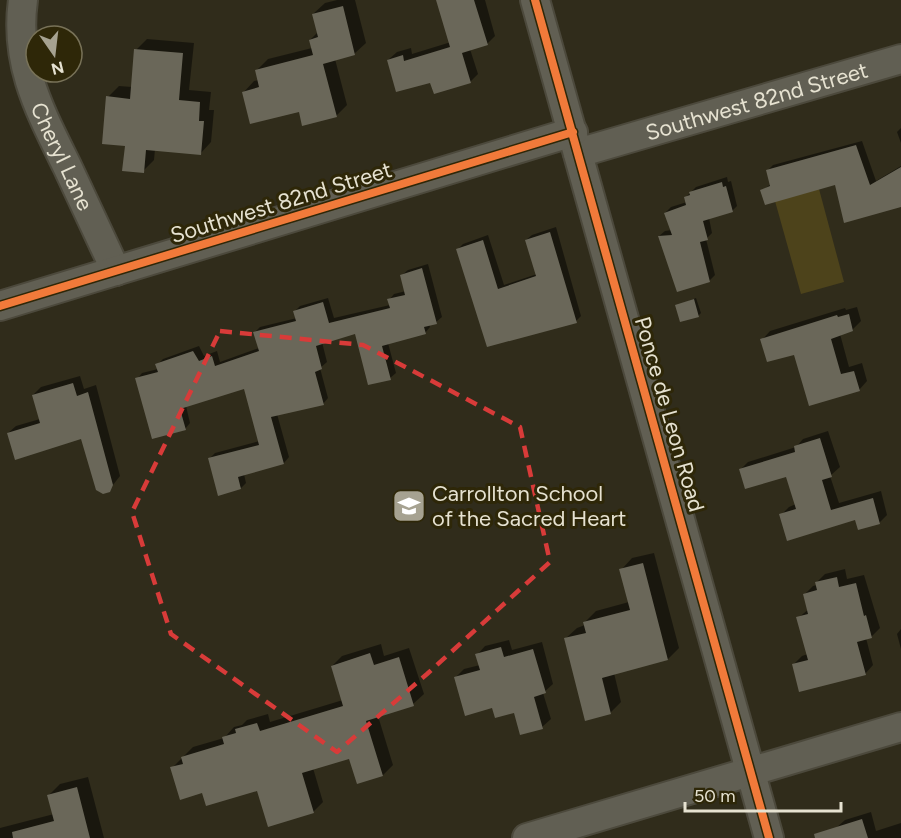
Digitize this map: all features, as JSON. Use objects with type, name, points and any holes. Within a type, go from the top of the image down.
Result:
[{"type":"street","name":"Cheryl Lane","points":[[23,0],[21,42],[27,78],[42,116],[116,271]]},
{"type":"street","name":"Ponce de Leon Road","points":[[535,0],[769,838]]},
{"type":"street","name":"Southwest 82nd Street","points":[[0,306],[116,271],[575,142],[901,59]]},
{"type":"street","points":[[527,838],[901,727]]},
{"type":"highlighted area","points":[[220,331],[363,345],[520,427],[550,562],[337,752],[171,634],[132,512]]},
{"type":"shaded area","points":[[819,189],[844,282],[801,294],[775,201]]},
{"type":"building","points":[[436,0],[474,0],[488,45],[462,53],[471,83],[434,94],[430,83],[396,92],[387,60],[403,55],[404,61],[450,47]]},
{"type":"building","points":[[343,6],[355,55],[323,64],[337,117],[302,126],[299,112],[250,124],[242,92],[259,87],[255,70],[313,55],[309,40],[318,37],[312,14]]},
{"type":"building","points":[[134,49],[183,53],[179,100],[200,102],[199,121],[204,121],[201,155],[146,150],[144,173],[122,171],[125,146],[102,144],[106,96],[130,99]]},
{"type":"building","points":[[856,145],[870,185],[901,167],[901,207],[844,223],[835,185],[765,205],[760,190],[770,186],[766,170]]},
{"type":"building","points":[[722,182],[723,187],[726,186],[733,212],[703,221],[708,240],[700,242],[710,282],[677,292],[658,236],[672,235],[664,213],[686,205],[684,197],[690,195],[689,192]]},
{"type":"building","points":[[550,232],[577,323],[487,347],[456,249],[483,240],[498,289],[536,276],[525,240]]},
{"type":"building","points":[[422,268],[437,324],[424,327],[426,334],[382,346],[391,380],[368,385],[355,334],[316,346],[322,369],[315,372],[324,405],[271,417],[284,464],[238,477],[241,489],[218,496],[208,458],[259,445],[244,389],[180,409],[186,430],[152,439],[135,378],[158,372],[155,364],[193,351],[199,361],[212,356],[215,366],[259,351],[253,332],[296,321],[293,311],[323,302],[329,323],[390,308],[387,299],[405,295],[400,275]]},
{"type":"building","points":[[694,299],[699,317],[680,322],[675,305]]},
{"type":"building","points":[[849,314],[853,331],[831,339],[841,374],[854,371],[860,391],[809,406],[794,355],[767,362],[760,339],[837,315],[838,317]]},
{"type":"building","points":[[73,383],[77,396],[88,392],[113,485],[110,492],[103,494],[96,490],[81,439],[15,460],[7,433],[40,423],[32,395]]},
{"type":"building","points":[[820,438],[832,477],[822,480],[831,510],[873,498],[880,524],[858,530],[855,520],[787,541],[779,514],[796,509],[786,477],[745,489],[739,469],[795,452],[794,446]]},
{"type":"building","points":[[643,563],[668,660],[602,678],[611,714],[585,721],[564,638],[586,633],[583,622],[630,610],[619,569]]},
{"type":"building","points":[[837,577],[839,587],[856,583],[864,616],[866,615],[872,638],[857,642],[866,675],[799,692],[792,664],[808,660],[796,617],[808,614],[803,594],[817,590],[815,582]]},
{"type":"building","points":[[501,647],[504,657],[533,649],[546,693],[534,697],[543,729],[520,735],[514,713],[495,718],[492,708],[465,716],[454,677],[480,670],[475,654]]},
{"type":"building","points":[[370,653],[374,665],[399,657],[414,706],[366,721],[383,776],[357,784],[349,759],[302,773],[314,813],[268,827],[257,791],[206,806],[202,793],[180,800],[170,767],[183,764],[181,757],[224,744],[222,737],[236,733],[235,729],[257,723],[260,731],[343,706],[331,666]]},
{"type":"building","points":[[77,787],[90,838],[13,838],[12,832],[54,821],[47,795]]},
{"type":"building","points":[[862,819],[868,838],[815,838],[814,834]]},
{"type":"cycle path","points":[[535,0],[769,838]]},
{"type":"cycle path","points":[[0,306],[573,132]]},
{"type":"place","name":"Carrollton School of the Sacred Heart","points":[[409,506]]}]
